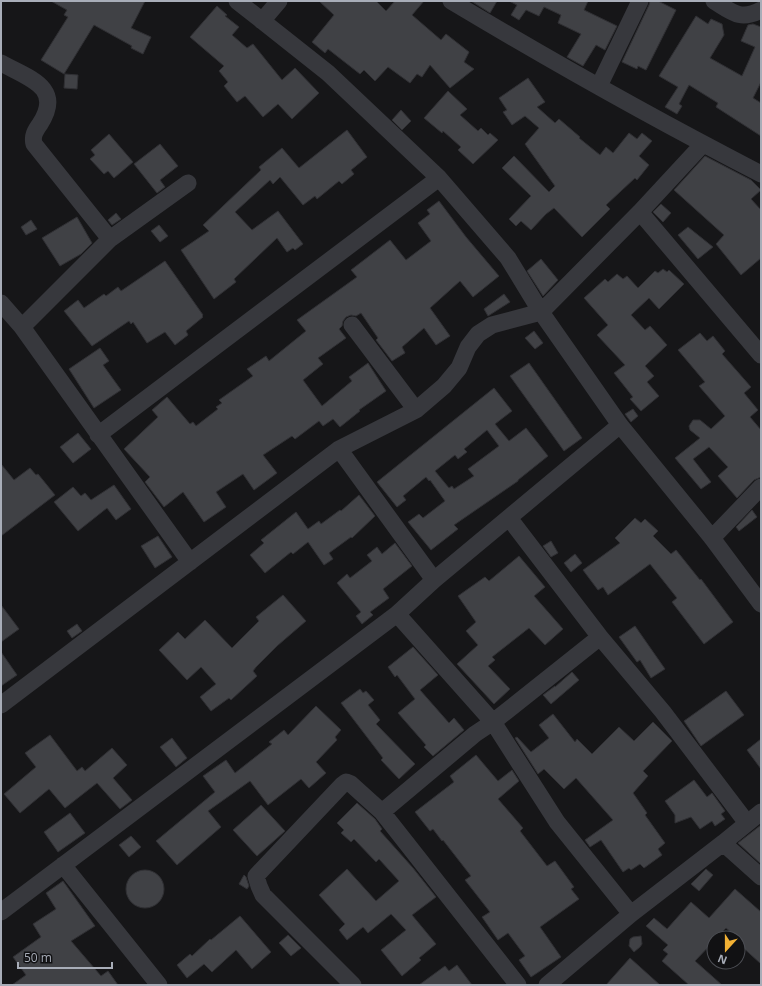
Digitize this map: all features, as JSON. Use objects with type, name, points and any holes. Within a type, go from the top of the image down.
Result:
[{"type":"street","points":[[237,1],[328,73],[439,178],[508,258],[541,312],[620,425],[712,538],[761,604]]},
{"type":"street","points":[[262,21],[279,1]]},
{"type":"street","points":[[451,1],[542,55],[703,144],[761,174]]},
{"type":"street","points":[[598,86],[640,1]]},
{"type":"street","points":[[714,1],[735,14],[744,16],[754,14],[761,10]]},
{"type":"street","points":[[1,63],[29,78],[44,89],[48,96],[48,102],[45,115],[34,135],[34,144],[110,239]]},
{"type":"street","points":[[1,705],[339,449],[416,410],[444,386],[458,368],[468,347],[478,334],[492,325],[541,312],[640,212],[703,144]]},
{"type":"street","points":[[98,435],[439,178]]},
{"type":"street","points":[[22,327],[110,239],[188,183]]},
{"type":"street","points":[[640,212],[761,355]]},
{"type":"street","points":[[1,303],[22,327],[190,562]]},
{"type":"street","points":[[352,325],[416,410]]},
{"type":"street","points":[[1,912],[397,614],[434,580],[620,425]]},
{"type":"street","points":[[339,449],[434,580]]},
{"type":"street","points":[[712,538],[761,487]]},
{"type":"street","points":[[509,518],[600,638],[663,712],[747,823]]},
{"type":"street","points":[[397,614],[493,722],[557,822],[631,914]]},
{"type":"street","points":[[382,812],[475,734],[493,722],[600,638]]},
{"type":"street","points":[[353,985],[264,895],[256,876],[346,782],[351,784],[382,812],[518,985]]},
{"type":"street","points":[[547,985],[631,914],[761,812]]},
{"type":"street","points":[[723,843],[761,877]]},
{"type":"street","points":[[63,865],[159,985]]},
{"type":"building","points":[[51,1],[145,1],[131,28],[151,37],[143,54],[131,48],[132,46],[94,25],[64,74],[41,60],[68,17],[64,15],[67,10]]},
{"type":"building","points":[[319,1],[376,1],[386,11],[395,1],[424,1],[412,15],[441,40],[446,34],[469,52],[464,62],[474,69],[450,88],[430,65],[422,77],[417,74],[410,83],[388,67],[375,81],[364,70],[360,74],[328,49],[325,53],[312,42],[334,15]]},
{"type":"building","points":[[471,1],[497,1],[490,13]]},
{"type":"building","points":[[509,1],[588,1],[584,10],[617,26],[605,50],[596,45],[583,66],[567,57],[581,34],[558,23],[561,15],[544,7],[539,16],[526,10],[519,20],[511,15],[517,5]]},
{"type":"building","points":[[650,1],[658,1],[676,10],[646,70],[638,66],[637,69],[622,62]]},
{"type":"building","points":[[217,6],[227,15],[225,16],[239,27],[232,35],[247,48],[253,44],[282,80],[295,68],[319,93],[292,119],[278,104],[263,117],[245,96],[237,102],[224,86],[228,82],[219,71],[224,66],[190,37]]},
{"type":"building","points":[[696,16],[708,24],[711,19],[722,24],[724,35],[710,58],[742,76],[755,47],[741,41],[748,25],[753,24],[761,27],[761,82],[753,98],[761,103],[761,136],[716,107],[718,103],[689,85],[679,104],[682,106],[677,114],[665,107],[678,87],[659,76]]},
{"type":"building","points":[[65,74],[78,75],[77,89],[64,88]]},
{"type":"building","points":[[528,78],[545,102],[537,107],[555,123],[559,119],[600,155],[606,147],[613,153],[629,133],[637,139],[642,133],[652,141],[639,156],[649,165],[637,180],[635,178],[606,205],[610,209],[582,237],[554,208],[531,230],[521,221],[516,226],[509,219],[531,196],[502,168],[514,156],[549,192],[555,186],[525,144],[539,128],[525,116],[512,125],[503,112],[507,110],[499,98]]},
{"type":"building","points":[[448,91],[467,109],[460,115],[478,131],[481,128],[488,135],[490,133],[498,140],[473,164],[458,150],[461,147],[443,131],[442,133],[424,118]]},
{"type":"building","points":[[401,110],[411,121],[402,130],[392,120]]},
{"type":"building","points":[[347,130],[367,157],[351,170],[354,174],[342,184],[339,181],[317,199],[315,196],[303,205],[280,177],[273,184],[270,180],[235,212],[252,230],[278,211],[303,244],[295,250],[293,248],[287,252],[277,238],[234,279],[236,282],[214,299],[181,250],[209,231],[203,225],[261,170],[259,167],[282,148],[299,168]]},
{"type":"building","points":[[109,134],[133,162],[114,178],[108,171],[104,174],[90,159],[95,155],[91,150]]},
{"type":"building","points":[[160,144],[178,166],[160,180],[165,187],[157,193],[134,164]]},
{"type":"building","points":[[705,156],[751,180],[761,190],[751,199],[761,210],[761,258],[741,275],[716,244],[724,235],[674,190]]},
{"type":"building","points":[[439,201],[466,237],[499,276],[473,297],[460,281],[430,308],[450,336],[436,345],[424,328],[402,347],[405,353],[392,361],[376,340],[378,338],[361,313],[356,316],[351,315],[346,317],[339,329],[346,338],[318,358],[323,364],[303,380],[322,406],[352,381],[349,377],[368,363],[386,391],[359,410],[360,411],[340,427],[333,419],[323,426],[319,421],[295,439],[292,436],[263,455],[277,473],[254,490],[243,474],[216,492],[226,507],[204,522],[183,492],[164,507],[145,482],[150,477],[124,449],[158,417],[152,410],[167,397],[190,424],[193,422],[196,426],[218,409],[216,407],[222,403],[219,400],[253,376],[247,369],[266,356],[269,361],[306,331],[297,320],[357,277],[351,270],[390,240],[406,260],[431,241],[418,223],[430,214],[427,210]]},
{"type":"building","points":[[661,204],[671,213],[663,222],[653,212]]},
{"type":"building","points":[[116,213],[121,219],[112,225],[108,220]]},
{"type":"building","points":[[77,217],[92,243],[81,254],[60,266],[42,238]]},
{"type":"building","points":[[31,220],[37,229],[26,235],[21,227]]},
{"type":"building","points":[[159,225],[168,236],[160,242],[151,231]]},
{"type":"building","points":[[688,227],[713,247],[698,259],[678,235]]},
{"type":"building","points":[[541,259],[558,280],[543,296],[527,271]]},
{"type":"building","points":[[165,261],[203,315],[203,317],[186,331],[188,335],[175,345],[165,332],[147,343],[133,322],[131,324],[129,321],[92,346],[64,311],[78,300],[84,308],[104,294],[106,296],[118,287],[121,291]]},
{"type":"building","points":[[663,269],[667,272],[669,270],[684,284],[659,309],[649,298],[631,315],[645,330],[650,326],[667,345],[645,366],[654,376],[647,382],[659,396],[641,411],[630,399],[633,397],[614,373],[625,365],[597,335],[608,325],[584,298],[605,279],[608,282],[617,274],[623,279],[627,276],[638,288],[655,271],[658,273]]},
{"type":"building","points":[[504,294],[510,302],[488,316],[484,309]]},
{"type":"building","points":[[534,331],[543,343],[535,349],[525,338]]},
{"type":"building","points":[[700,333],[707,341],[713,336],[725,351],[722,354],[751,387],[744,393],[758,410],[750,417],[761,430],[761,477],[754,480],[737,498],[718,476],[728,467],[709,447],[693,459],[711,482],[701,489],[675,458],[700,438],[690,430],[689,426],[693,420],[700,420],[711,429],[725,416],[699,386],[705,382],[678,350]]},
{"type":"building","points":[[100,348],[109,361],[103,365],[121,390],[94,408],[69,369]]},
{"type":"building","points":[[529,363],[582,438],[564,451],[510,376]]},
{"type":"building","points":[[494,388],[512,411],[495,424],[509,441],[526,428],[548,456],[518,481],[454,525],[458,529],[431,550],[408,522],[419,514],[423,518],[445,501],[430,480],[429,481],[426,477],[403,496],[406,500],[397,507],[377,482]],"holes":[[[487,430],[499,446],[468,469],[474,476],[454,489],[452,486],[449,488],[435,471],[455,455],[458,459],[467,452],[464,449]]]},
{"type":"building","points":[[633,409],[638,416],[631,422],[625,414]]},
{"type":"building","points":[[78,433],[91,449],[73,463],[60,447]]},
{"type":"building","points":[[1,464],[14,480],[30,468],[36,475],[38,474],[55,495],[1,536]]},
{"type":"building","points":[[114,485],[131,509],[116,520],[107,508],[78,531],[54,502],[73,487],[81,496],[85,493],[91,500]]},
{"type":"building","points":[[359,495],[375,516],[352,538],[351,537],[329,553],[333,559],[324,565],[308,542],[293,554],[291,552],[265,573],[250,555],[264,543],[261,540],[296,512],[308,529],[319,521],[321,524],[340,510],[341,511]]},
{"type":"building","points":[[752,510],[757,517],[739,531],[736,527]]},
{"type":"building","points":[[635,518],[641,523],[645,519],[658,531],[653,536],[671,554],[676,550],[700,580],[701,579],[733,622],[704,644],[672,602],[677,598],[650,564],[608,595],[603,587],[598,590],[583,570],[620,543],[615,538]]},
{"type":"building","points":[[158,536],[172,557],[155,568],[141,546]]},
{"type":"building","points":[[551,541],[558,553],[551,557],[543,546]]},
{"type":"building","points":[[395,543],[412,566],[383,589],[389,598],[370,612],[373,615],[362,624],[356,616],[361,612],[337,583],[347,574],[350,578],[372,561],[367,555],[377,547],[382,554]]},
{"type":"building","points":[[575,554],[582,563],[571,572],[564,563]]},
{"type":"building","points":[[519,556],[545,587],[534,596],[563,629],[545,645],[529,628],[492,657],[495,660],[488,666],[510,689],[494,704],[457,664],[478,645],[466,631],[476,622],[458,596],[485,577],[489,581]]},
{"type":"building","points":[[283,595],[306,621],[277,646],[256,667],[253,671],[257,676],[231,700],[229,698],[211,711],[200,697],[216,684],[201,667],[187,680],[159,650],[178,632],[185,639],[205,620],[232,648],[259,621],[256,617]]},
{"type":"building","points":[[1,605],[19,629],[1,642]]},
{"type":"building","points":[[77,624],[82,631],[72,638],[67,631]]},
{"type":"building","points":[[635,626],[665,669],[651,678],[640,660],[637,662],[619,637]]},
{"type":"building","points":[[413,647],[438,675],[420,690],[449,723],[454,718],[464,730],[433,756],[424,747],[426,745],[398,713],[415,699],[397,675],[395,677],[388,667]]},
{"type":"building","points":[[1,652],[17,675],[1,686]]},
{"type":"building","points":[[572,672],[579,680],[551,704],[543,695]]},
{"type":"building","points":[[360,689],[363,693],[366,691],[374,700],[368,705],[380,720],[376,724],[415,764],[399,779],[381,760],[383,758],[341,703]]},
{"type":"building","points":[[726,691],[744,715],[701,746],[684,721]]},
{"type":"building","points":[[316,706],[341,730],[335,737],[337,740],[316,762],[326,773],[309,788],[301,779],[268,805],[250,781],[208,811],[221,827],[177,865],[156,841],[215,792],[203,776],[226,760],[235,773],[272,744],[269,742],[284,730],[288,735]]},
{"type":"building","points":[[553,714],[575,742],[577,739],[592,754],[619,727],[634,741],[653,722],[672,741],[643,771],[648,776],[633,793],[647,813],[645,815],[665,843],[658,849],[662,855],[644,868],[640,864],[631,870],[629,868],[623,872],[601,840],[590,847],[585,840],[613,820],[576,778],[564,789],[544,769],[538,774],[515,738],[517,737],[531,752],[549,738],[539,725]]},
{"type":"building","points":[[50,735],[77,771],[82,767],[85,771],[112,748],[127,765],[113,778],[132,800],[120,809],[97,783],[65,808],[49,789],[20,813],[4,794],[36,767],[25,753]]},
{"type":"building","points":[[172,738],[187,758],[176,767],[160,747]]},
{"type":"building","points":[[761,739],[761,769],[747,750]]},
{"type":"building","points":[[476,755],[498,781],[512,770],[519,781],[498,799],[523,828],[520,831],[547,866],[555,861],[574,887],[571,889],[579,899],[540,927],[561,957],[531,977],[519,960],[525,956],[508,933],[498,940],[482,917],[490,912],[465,880],[471,876],[443,840],[442,841],[433,829],[430,831],[415,812],[454,782],[450,776]]},
{"type":"building","points":[[694,780],[707,797],[712,793],[725,811],[721,814],[725,819],[715,826],[712,821],[700,829],[691,817],[675,823],[675,815],[665,801]]},
{"type":"building","points":[[357,803],[375,819],[382,829],[380,831],[413,868],[436,897],[412,915],[436,944],[419,958],[421,960],[402,976],[381,950],[406,930],[391,914],[368,933],[363,927],[347,940],[339,930],[345,924],[319,895],[347,869],[376,901],[399,881],[379,859],[376,862],[354,839],[351,842],[341,833],[344,830],[337,823]]},
{"type":"building","points":[[261,805],[285,831],[257,856],[233,830]]},
{"type":"building","points":[[70,813],[85,833],[58,852],[44,832]]},
{"type":"building","points":[[761,825],[761,864],[738,843]]},
{"type":"building","points":[[131,836],[141,847],[129,857],[119,845]]},
{"type":"building","points":[[706,869],[713,875],[699,891],[691,884]]},
{"type":"building","points":[[141,870],[149,870],[159,875],[163,882],[163,896],[159,903],[149,908],[141,908],[131,903],[129,900],[126,893],[126,885],[131,875],[134,873]]},
{"type":"building","points":[[244,875],[249,886],[247,889],[239,884]]},
{"type":"building","points":[[63,881],[95,926],[71,941],[101,976],[108,971],[118,985],[12,985],[26,975],[13,957],[41,937],[33,924],[56,909],[46,893]]},
{"type":"building","points":[[735,889],[761,912],[761,964],[746,950],[746,930],[728,930],[726,928],[724,930],[706,930],[706,949],[695,961],[722,985],[689,985],[662,961],[668,954],[663,950],[668,945],[646,926],[654,918],[667,929],[691,902],[709,918]]},
{"type":"building","points":[[240,916],[271,952],[252,969],[236,950],[212,972],[204,964],[187,978],[177,965],[190,954],[192,956],[210,939],[211,940]]},
{"type":"building","points":[[288,935],[301,948],[291,956],[279,943]]},
{"type":"building","points":[[641,936],[642,944],[634,952],[629,946],[630,939]]},
{"type":"building","points":[[630,958],[660,985],[606,985]]},
{"type":"building","points":[[457,965],[472,985],[419,985],[445,966],[449,971]]}]
